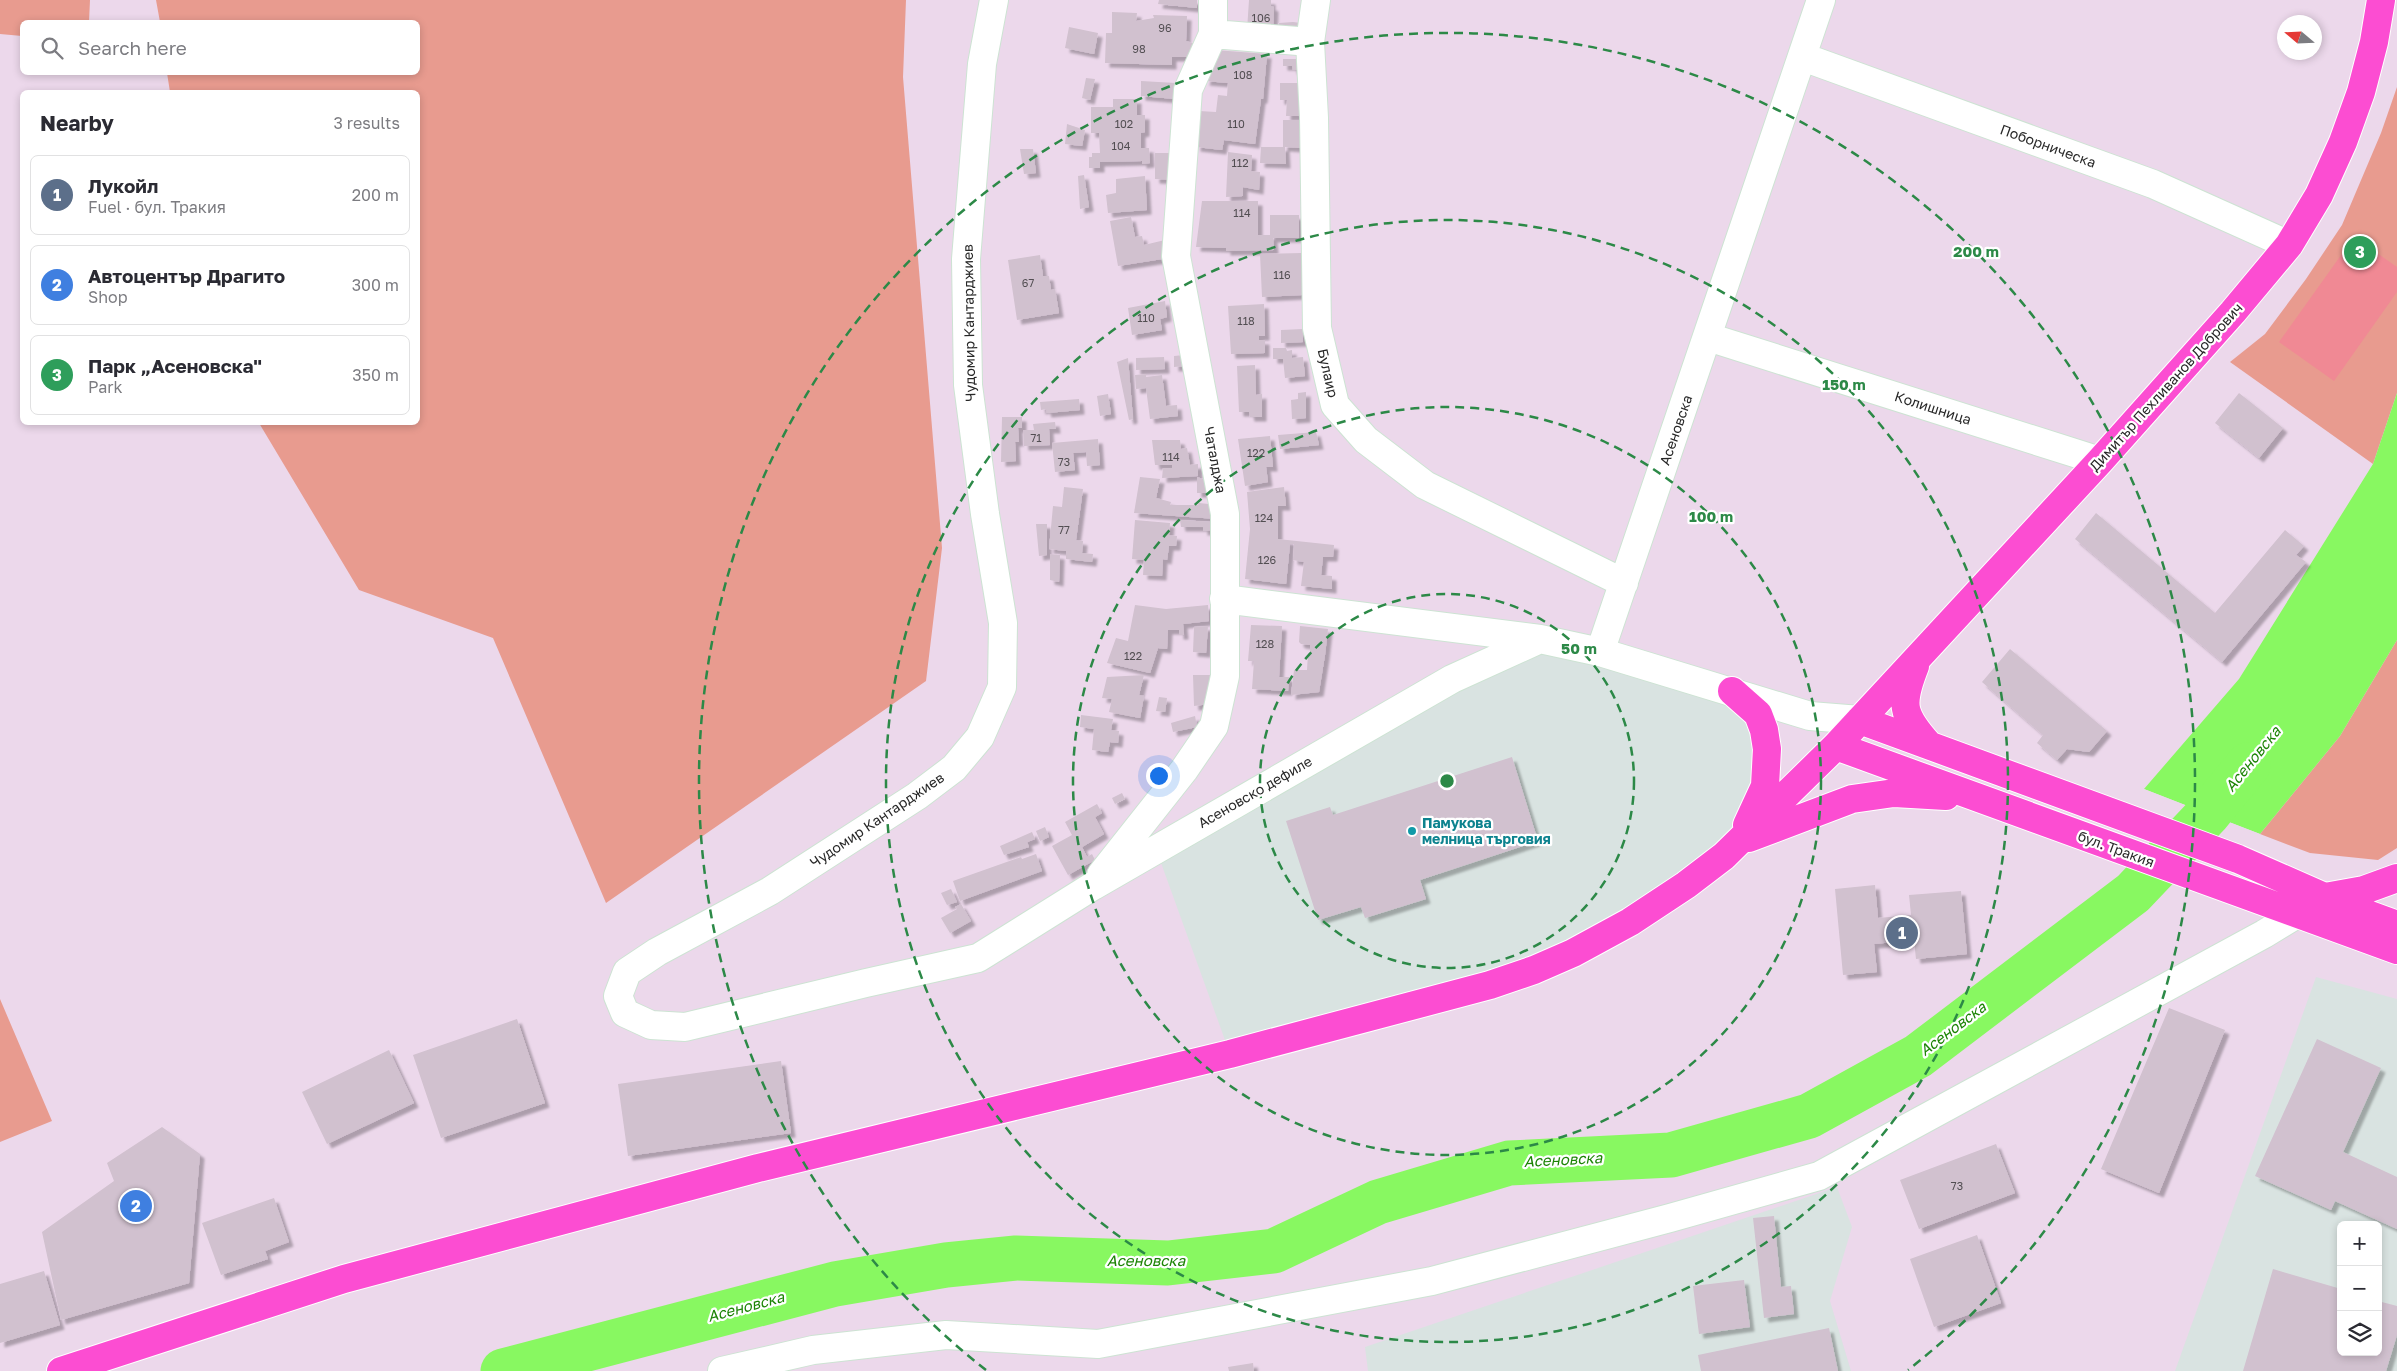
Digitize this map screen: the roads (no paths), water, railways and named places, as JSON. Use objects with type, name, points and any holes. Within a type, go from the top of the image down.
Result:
[{"type":"main road","name":"Димитър Пехливанов Добрович","points":[[1732,848],[1836,746],[2100,462],[2290,245],[2319,195],[2343,142],[2361,92],[2381,0]]},
{"type":"main road","points":[[1918,657],[1905,693],[1904,706],[1913,728],[1929,746]]},
{"type":"main road","points":[[1732,691],[1758,714],[1764,730],[1767,769],[1765,786],[1757,807],[1732,848]]},
{"type":"main road","points":[[1860,720],[2238,859],[2325,897],[2397,925]]},
{"type":"main road","name":"бул. Тракия","points":[[1836,746],[2397,950]]},
{"type":"main road","points":[[61,1371],[344,1279],[758,1168],[1230,1054],[1423,1003],[1525,973],[1573,953],[1630,922],[1686,885],[1732,848],[1852,799],[1874,795],[1914,793],[1987,801]]},
{"type":"main road","points":[[2325,897],[2364,890],[2397,878]]},
{"type":"street","name":"Чудомир Кантарджиев","points":[[978,958],[866,982],[685,1027],[651,1025],[625,1013],[618,996],[627,972],[657,952],[770,891],[917,796],[954,768],[980,737],[1002,687],[1003,622],[968,386],[966,259],[982,64],[994,0]]},
{"type":"street","name":"Чаталджа","points":[[1093,886],[1184,770],[1214,726],[1225,676],[1225,514],[1176,256],[1188,90],[1213,34],[1213,0]]},
{"type":"street","name":"Булаир","points":[[1316,0],[1310,42],[1314,118],[1317,328],[1335,405],[1366,440],[1424,485],[1624,583]]},
{"type":"street","name":"Асеновска","points":[[1600,652],[1821,0]]},
{"type":"street","points":[[1213,34],[1310,42]]},
{"type":"street","name":"Поборническа","points":[[1803,56],[2154,184],[2290,245]]},
{"type":"street","name":"Колишница","points":[[1708,337],[2100,462]]},
{"type":"street","points":[[1224,599],[1540,639],[1600,652],[1810,716],[1860,720]]},
{"type":"street","name":"Асеновско дефиле","points":[[978,958],[1093,886],[1452,680],[1540,639]]},
{"type":"street","points":[[1810,716],[1836,746]]},
{"type":"street","points":[[722,1371],[813,1350],[946,1335],[1098,1344],[1189,1328],[1432,1281],[1670,1218],[1819,1176],[2255,939],[2325,897]]},
{"type":"water","points":[[2397,393],[2397,640],[2340,736],[2260,834],[2144,789],[2239,679],[2373,464]]},
{"type":"waterway","name":"Асеновска","points":[[503,1371],[835,1284],[946,1265],[1016,1258],[1168,1263],[1274,1251],[1378,1202],[1509,1163],[1671,1155],[1809,1116],[1918,1056],[2133,893],[2208,814],[2248,765]]},
{"type":"place","name":"Парк „Асеновска\"","points":[[2360,252]]},
{"type":"place","name":"Памукова мелница търговия","points":[[1412,831]]},
{"type":"place","name":"Лукойл","points":[[1902,933]]},
{"type":"place","name":"Автоцентър Драгито","points":[[136,1206]]}]
